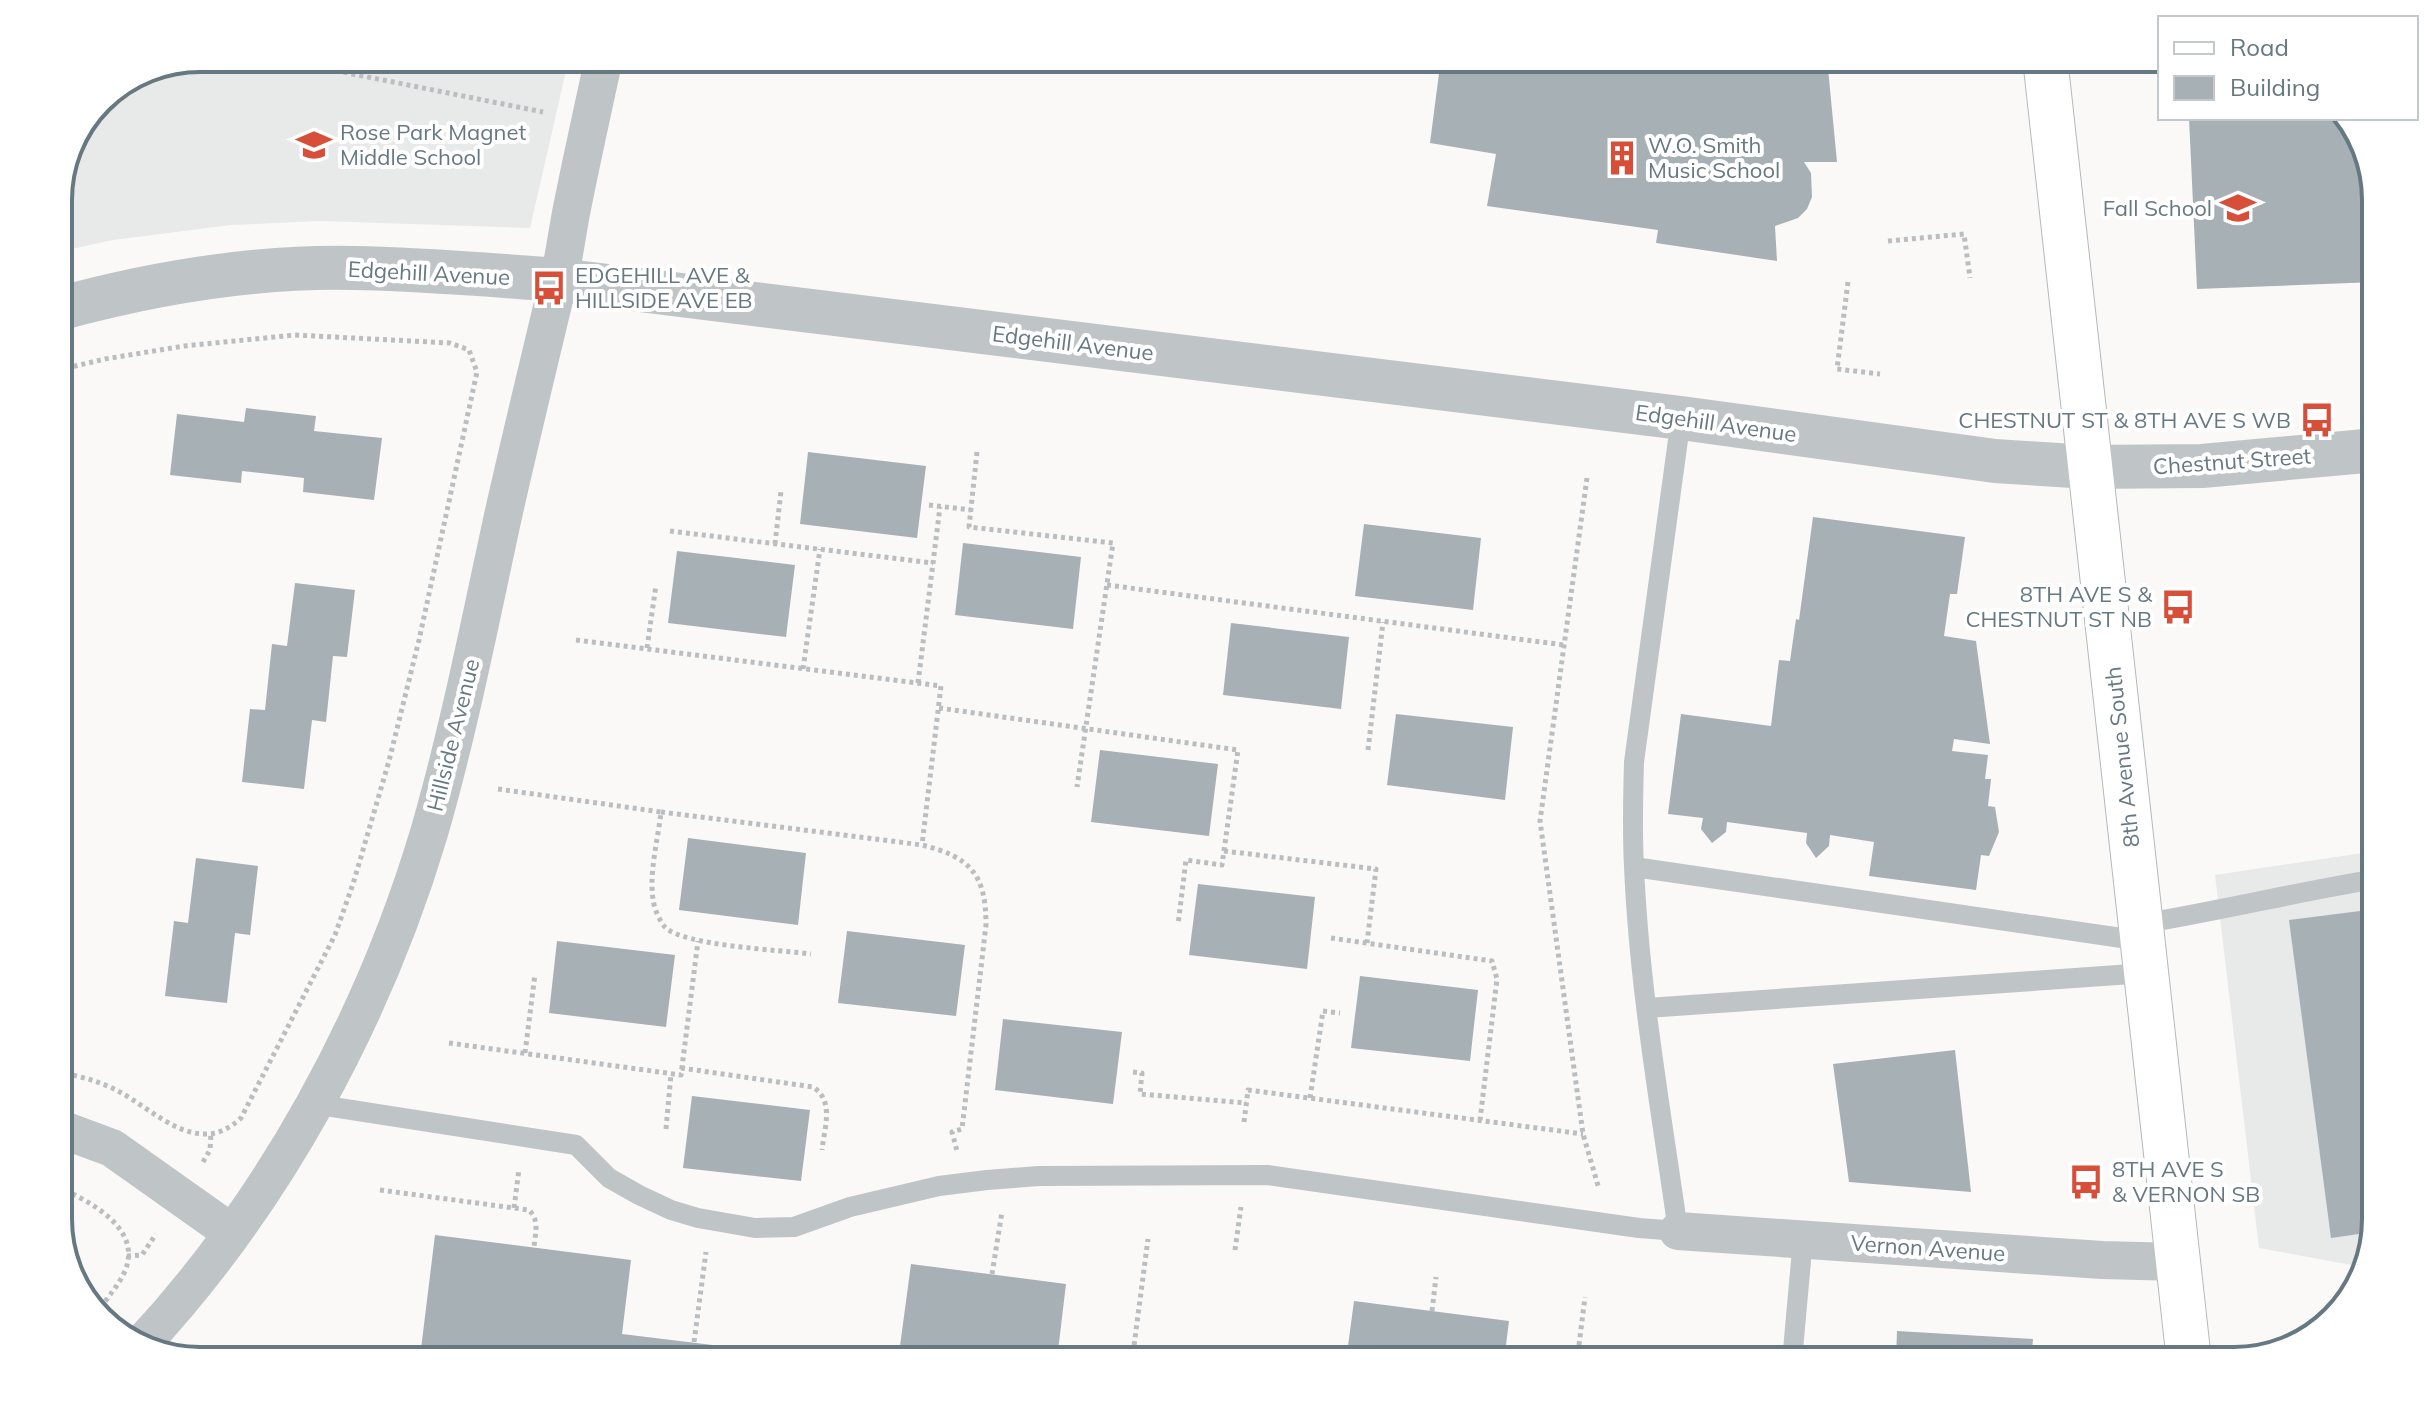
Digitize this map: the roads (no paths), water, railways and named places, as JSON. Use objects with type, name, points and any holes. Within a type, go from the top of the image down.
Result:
[{"type":"main road","name":"8th Avenue South","points":[[2047,72],[2187,1347]]},
{"type":"street","name":"Hillside Avenue","points":[[149,1336],[177,1306],[232,1233],[276,1169],[313,1104],[383,960],[428,835],[453,744],[532,383],[559,280],[601,72]]},
{"type":"street","name":"Edgehill Avenue","points":[[72,306],[154,286],[265,272],[351,268],[559,280],[1681,418],[1995,461],[2089,467]]},
{"type":"street","name":"Chestnut Street","points":[[2089,467],[2202,466],[2362,451]]},
{"type":"street","points":[[72,1133],[112,1148],[232,1233]]},
{"type":"street","name":"Vernon Avenue","points":[[1678,1231],[2102,1260],[2178,1262]]},
{"type":"lane","points":[[313,1104],[576,1145],[609,1178],[671,1210],[755,1228],[794,1227],[850,1207],[965,1182],[1144,1174],[1267,1175],[1678,1231],[1647,1008],[1634,867],[1634,762],[1681,418]]},
{"type":"lane","points":[[1634,867],[2143,946]]},
{"type":"lane","points":[[1647,1008],[2143,946],[2219,911],[2283,895],[2362,881]]},
{"type":"lane","points":[[1793,1347],[1803,1239]]},
{"type":"place","name":"Rose Park Magnet Middle School","points":[[314,145]]},
{"type":"place","name":"W.O. Smith Music School","points":[[1622,158]]},
{"type":"place","name":"Fall School","points":[[2238,208]]},
{"type":"place","name":"EDGEHILL AVE & HILLSIDE AVE EB","points":[[549,288]]},
{"type":"place","name":"CHESTNUT ST & 8TH AVE S WB","points":[[2317,420]]},
{"type":"place","name":"8TH AVE S & CHESTNUT ST NB","points":[[2178,607]]},
{"type":"place","name":"8TH AVE S & VERNON SB","points":[[2086,1182]]}]
